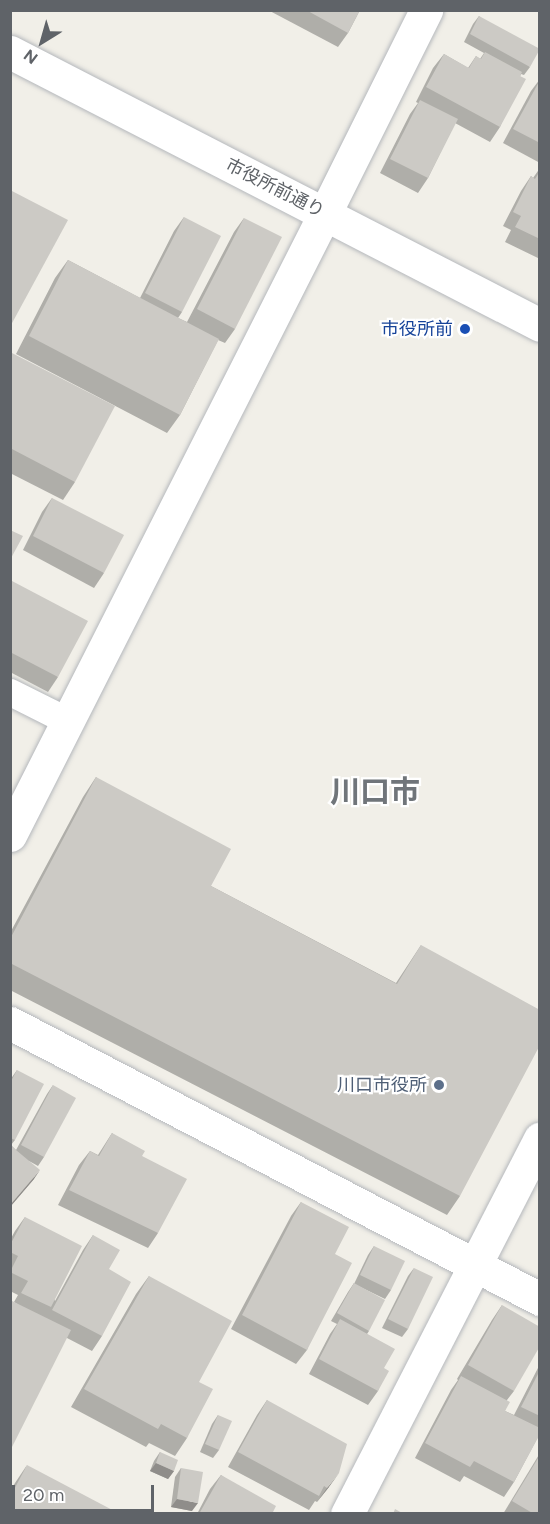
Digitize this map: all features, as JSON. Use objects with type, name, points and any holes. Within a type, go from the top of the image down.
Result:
[{"type":"street","points":[[10,835],[426,10]]},
{"type":"street","name":"市役所前通り","points":[[10,52],[540,325]]},
{"type":"street","points":[[10,1023],[540,1299]]},
{"type":"street","points":[[347,1514],[540,1139]]},
{"type":"lane","points":[[10,692],[68,721]]},
{"type":"building","points":[[306,10],[360,10],[348,33]]},
{"type":"building","points":[[479,16],[540,49],[530,67],[470,34]]},
{"type":"building","points":[[485,52],[522,72],[520,76],[526,79],[500,127],[426,87],[444,54],[469,68],[476,56],[481,59]]},
{"type":"building","points":[[540,80],[540,143],[513,129]]},
{"type":"building","points":[[420,100],[458,119],[428,178],[390,159]]},
{"type":"building","points":[[540,171],[540,239],[515,227],[521,216],[513,212],[531,176],[535,179]]},
{"type":"building","points":[[10,190],[68,220],[11,325],[10,324]]},
{"type":"building","points":[[184,217],[221,236],[182,312],[145,293]]},
{"type":"building","points":[[244,218],[282,237],[235,329],[197,309]]},
{"type":"building","points":[[68,260],[219,339],[180,415],[29,336]]},
{"type":"building","points":[[10,352],[115,406],[75,482],[10,448]]},
{"type":"building","points":[[52,498],[124,535],[104,573],[33,536]]},
{"type":"building","points":[[10,530],[23,536],[10,560]]},
{"type":"building","points":[[12,581],[88,621],[58,677],[10,652],[10,585]]},
{"type":"building","points":[[96,777],[231,849],[211,886],[397,984],[421,945],[540,1010],[540,1045],[460,1196],[10,963],[10,939]]},
{"type":"building","points":[[17,1070],[44,1084],[15,1140],[10,1138],[10,1083]]},
{"type":"building","points":[[53,1085],[76,1098],[44,1157],[21,1145]]},
{"type":"building","points":[[112,1133],[145,1151],[142,1156],[187,1179],[158,1233],[69,1190],[90,1151],[99,1156]]},
{"type":"building","points":[[10,1145],[40,1170],[10,1205]]},
{"type":"building","points":[[301,1202],[349,1227],[335,1254],[352,1263],[307,1350],[242,1315]]},
{"type":"building","points":[[25,1217],[82,1246],[51,1307],[21,1293],[28,1281],[10,1272],[18,1256],[10,1252],[10,1245]]},
{"type":"building","points":[[93,1235],[120,1250],[109,1269],[131,1282],[102,1336],[52,1310]]},
{"type":"building","points":[[374,1246],[405,1261],[391,1290],[360,1275]]},
{"type":"building","points":[[414,1268],[433,1277],[408,1329],[388,1319]]},
{"type":"building","points":[[149,1276],[232,1321],[199,1382],[213,1389],[187,1438],[161,1424],[158,1429],[84,1389]]},
{"type":"building","points":[[354,1283],[385,1300],[369,1331],[337,1313]]},
{"type":"building","points":[[10,1300],[71,1330],[10,1451]]},
{"type":"building","points":[[502,1305],[540,1327],[540,1346],[514,1391],[468,1365]]},
{"type":"building","points":[[340,1319],[395,1349],[384,1368],[389,1371],[378,1391],[319,1359]]},
{"type":"building","points":[[540,1370],[540,1416],[521,1407]]},
{"type":"building","points":[[461,1376],[510,1402],[505,1411],[540,1428],[540,1434],[514,1482],[474,1461],[470,1467],[425,1443]]},
{"type":"building","points":[[267,1400],[347,1444],[339,1473],[327,1488],[324,1486],[319,1496],[238,1452]]},
{"type":"building","points":[[218,1415],[232,1421],[219,1450],[205,1444]]},
{"type":"building","points":[[160,1452],[178,1460],[174,1471],[156,1463]]},
{"type":"building","points":[[540,1455],[540,1514],[534,1514],[512,1501]]},
{"type":"building","points":[[27,1465],[120,1514],[10,1514],[10,1497]]},
{"type":"building","points":[[181,1468],[203,1472],[198,1503],[177,1499]]},
{"type":"building","points":[[221,1475],[276,1506],[272,1514],[199,1514]]},
{"type":"building","points":[[395,1509],[404,1514],[393,1514]]},
{"type":"place","name":"市役所前","points":[[465,329]]},
{"type":"place","name":"川口市役所","points":[[439,1085]]},
{"type":"district","name":"川口市","points":[[375,792]]}]
